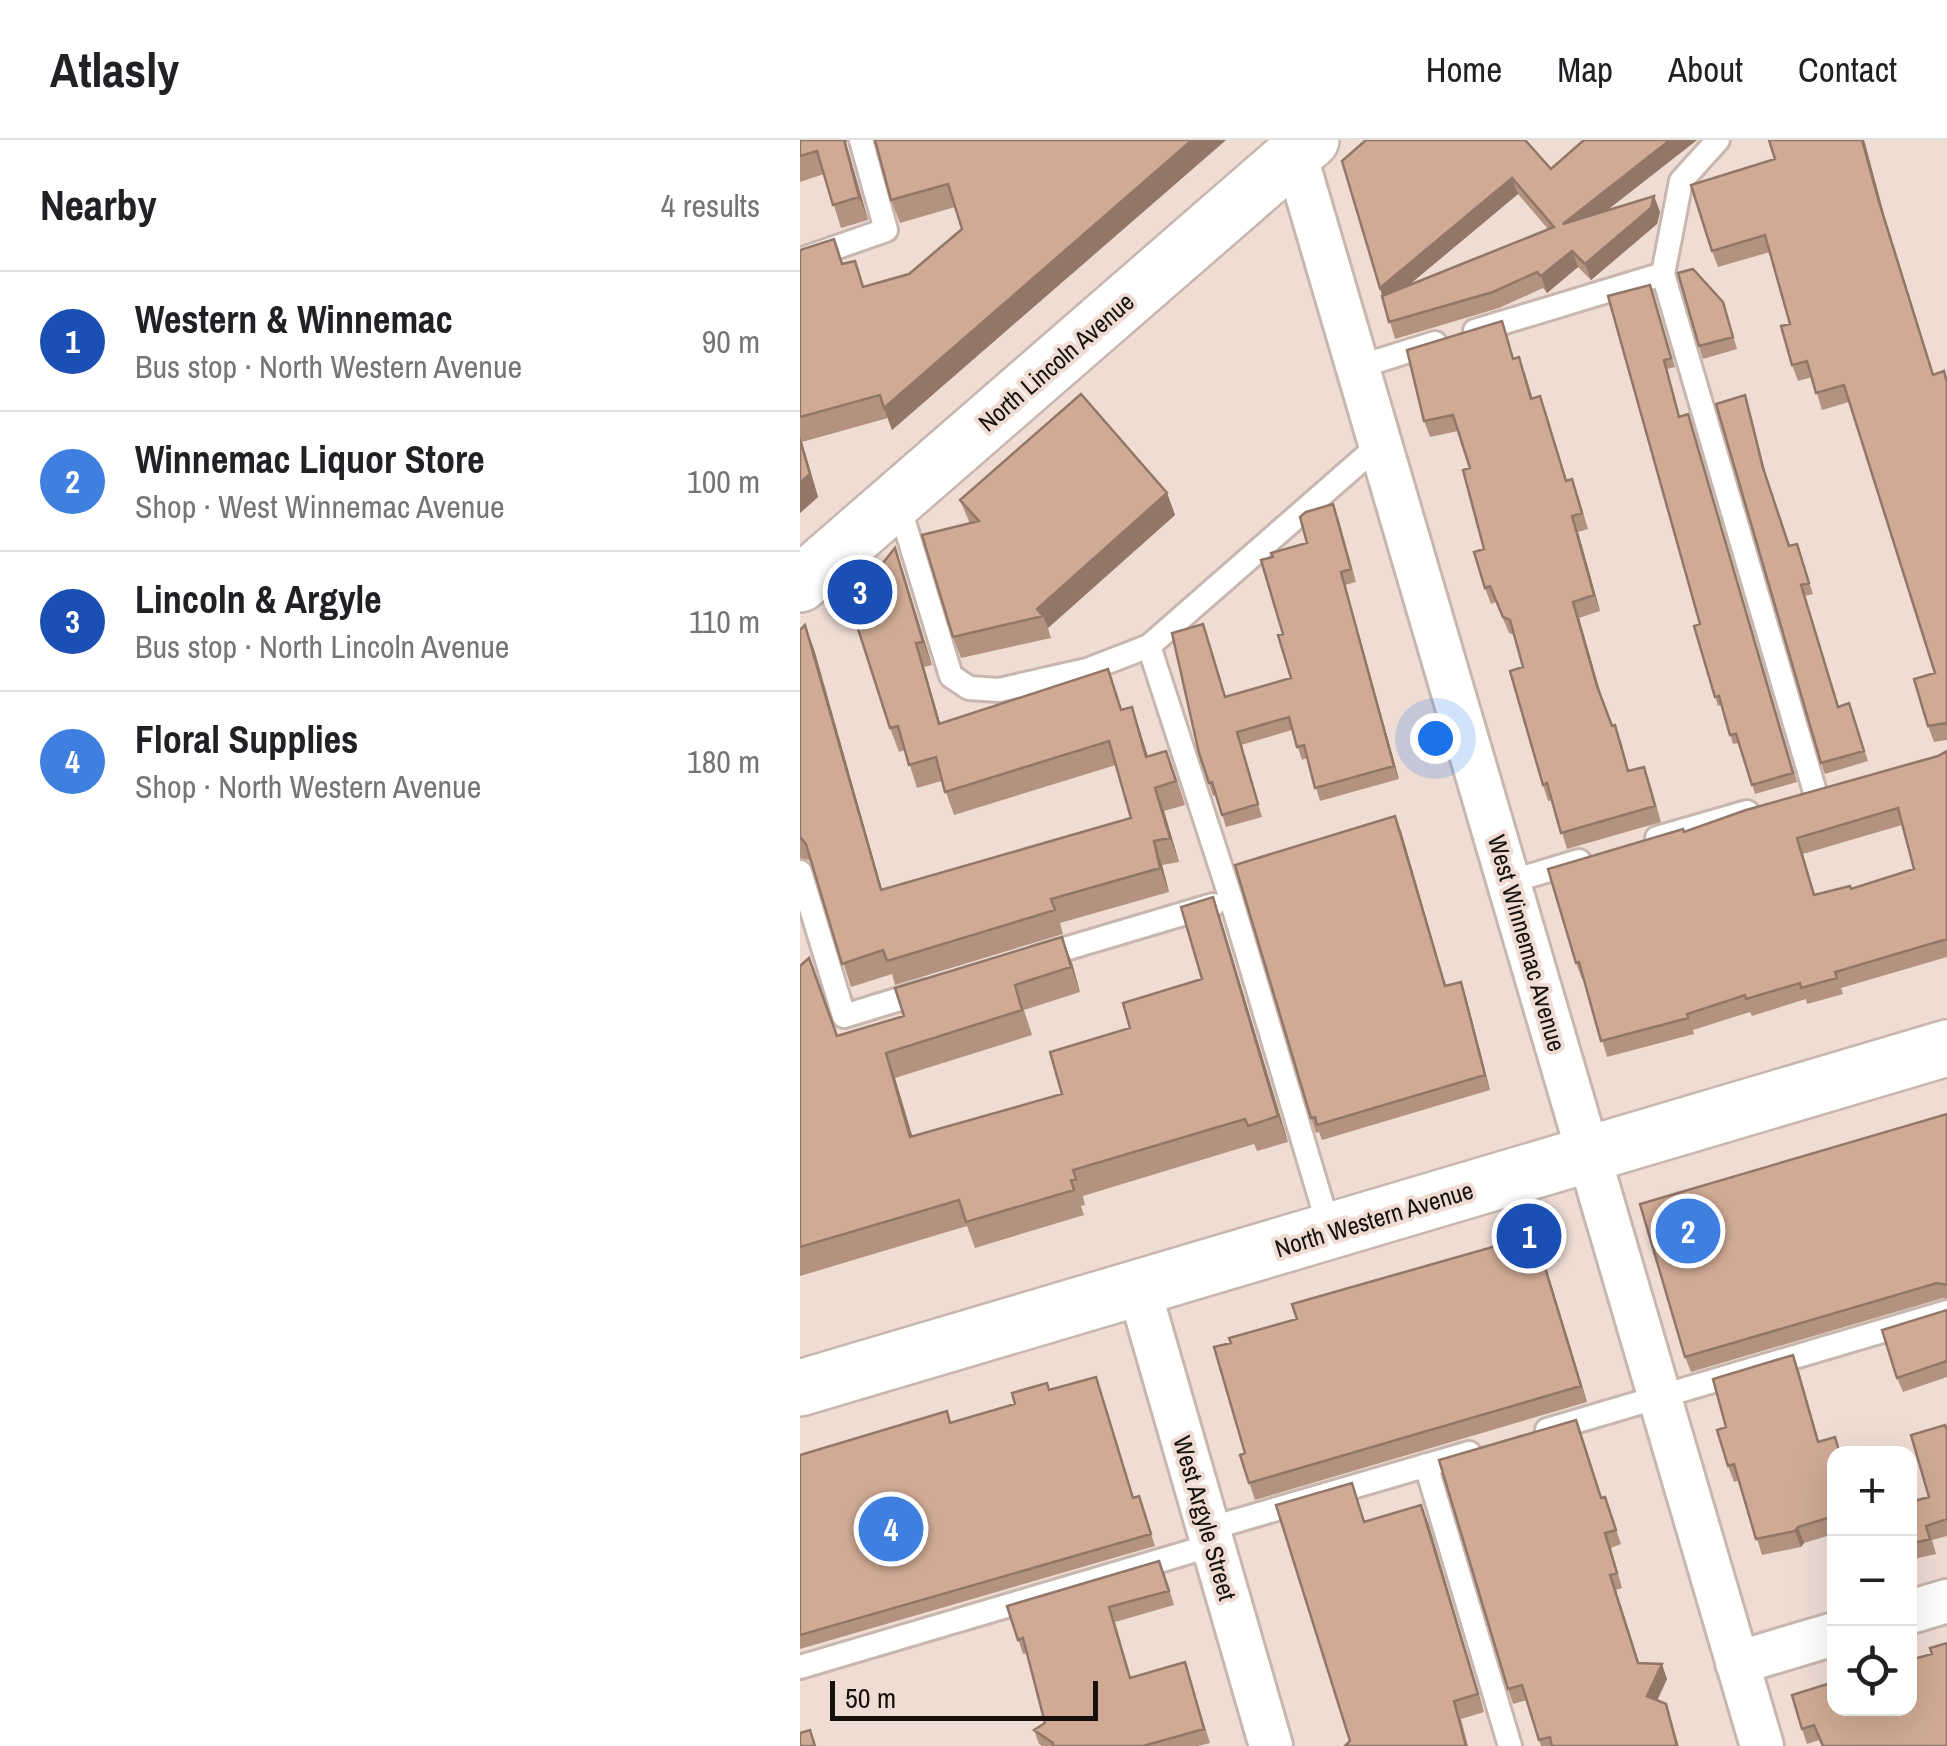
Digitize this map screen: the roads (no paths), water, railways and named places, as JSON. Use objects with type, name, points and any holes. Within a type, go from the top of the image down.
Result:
[{"type":"main road","name":"North Lincoln Avenue","points":[[800,584],[1299,145]]},
{"type":"main road","name":"North Western Avenue","points":[[800,1388],[1947,1048]]},
{"type":"street","name":"West Winnemac Avenue","points":[[1299,145],[1358,367],[1762,1746]]},
{"type":"street","name":"West Argyle Street","points":[[1139,1289],[1271,1746]]},
{"type":"street","points":[[1917,1610],[1947,1601]]},
{"type":"street","points":[[1737,1663],[1827,1636]]},
{"type":"lane","points":[[800,260],[886,230],[861,140]]},
{"type":"lane","points":[[1642,842],[1805,795],[1663,274],[1681,181],[1718,140]]},
{"type":"lane","points":[[1358,367],[1663,274]]},
{"type":"lane","points":[[897,499],[952,676],[969,688],[999,690],[1087,670],[1149,646],[1381,443]]},
{"type":"lane","points":[[1149,646],[1231,900],[1330,1232]]},
{"type":"lane","points":[[1509,882],[1604,854]]},
{"type":"lane","points":[[800,872],[808,933],[844,1016],[954,982]]},
{"type":"lane","points":[[1010,966],[1231,900]]},
{"type":"lane","points":[[1531,1435],[1947,1312]]},
{"type":"lane","points":[[800,1667],[1496,1445]]},
{"type":"lane","points":[[1426,1465],[1510,1746]]},
{"type":"place","name":"Lincoln & Argyle","points":[[860,592]]},
{"type":"place","name":"Winnemac Liquor Store","points":[[1688,1231]]},
{"type":"place","name":"Western & Winnemac","points":[[1529,1236]]},
{"type":"place","name":"Floral Supplies","points":[[891,1529]]}]
